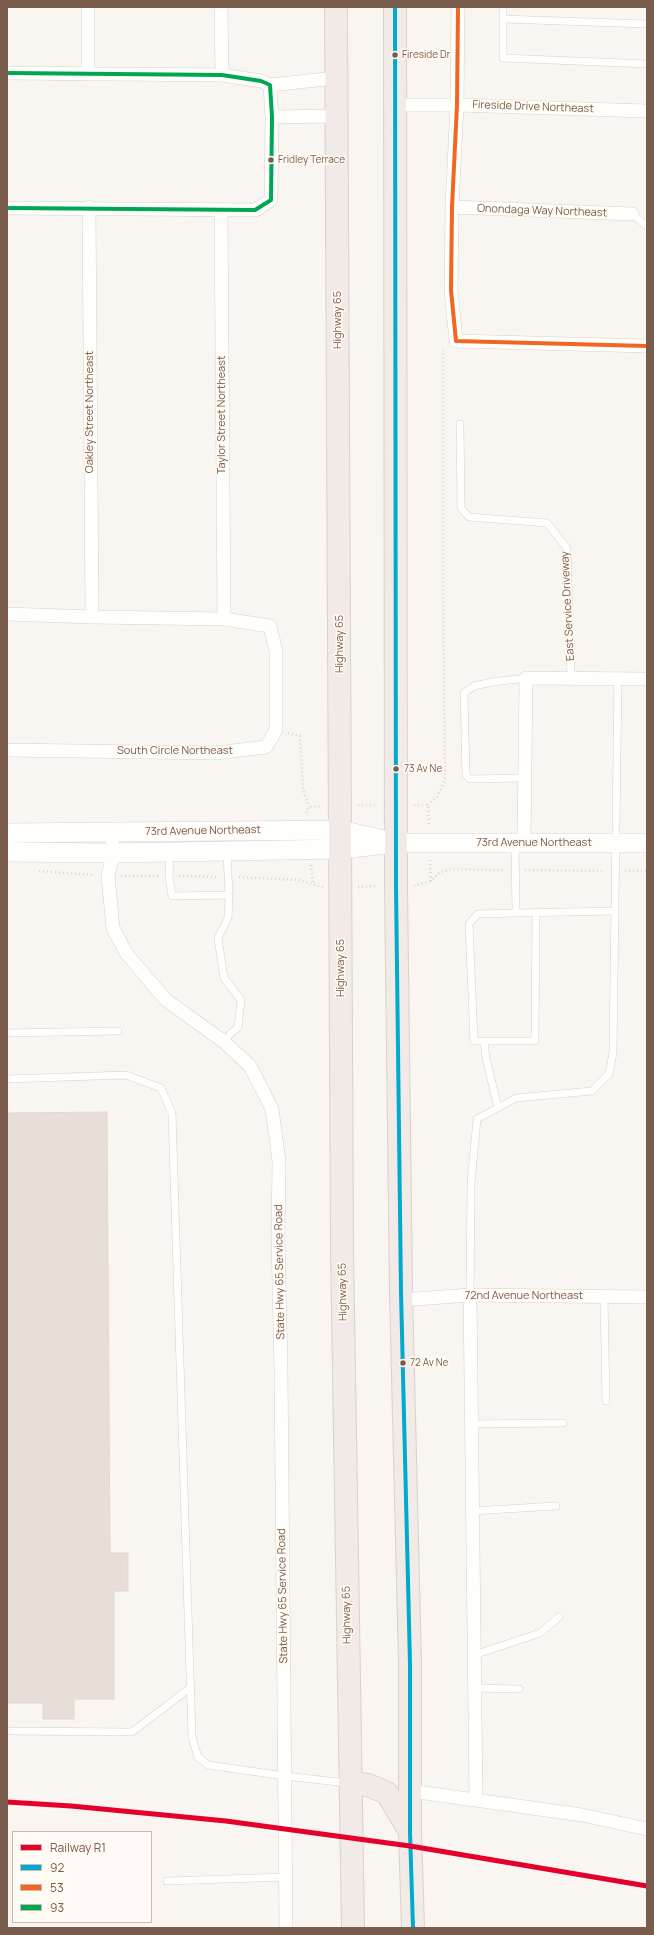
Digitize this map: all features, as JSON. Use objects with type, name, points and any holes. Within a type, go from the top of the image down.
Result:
[{"type":"highway","name":"Highway 65","points":[[336,7],[342,1249],[353,1928]]},
{"type":"highway","points":[[395,7],[397,843],[402,1300],[410,1664],[410,1832],[412,1928]]},
{"type":"highway","points":[[350,1783],[368,1785],[387,1793],[410,1832]]},
{"type":"street","points":[[88,7],[88,74]]},
{"type":"street","points":[[222,7],[222,75]]},
{"type":"street","points":[[458,7],[457,105],[452,207],[451,290],[456,341],[647,346]]},
{"type":"street","points":[[7,74],[222,75],[261,81],[270,86],[336,78]]},
{"type":"street","points":[[7,208],[89,207],[255,210],[271,200],[272,117],[270,86]]},
{"type":"street","name":"Fireside Drive Northeast","points":[[395,105],[457,105],[647,111]]},
{"type":"street","points":[[272,117],[336,116]]},
{"type":"street","name":"Oakley Street Northeast","points":[[89,207],[92,617]]},
{"type":"street","name":"Onondaga Way Northeast","points":[[452,207],[632,214]]},
{"type":"street","name":"Taylor Street Northeast","points":[[221,210],[224,619]]},
{"type":"street","points":[[7,614],[224,619],[270,626],[276,651],[276,730]]},
{"type":"street","points":[[520,843],[525,778],[526,678],[647,679]]},
{"type":"street","name":"South Circle Northeast","points":[[7,750],[216,753],[266,747],[276,730]]},
{"type":"street","name":"73rd Avenue Northeast","points":[[7,833],[112,832],[341,839],[397,843],[647,843]]},
{"type":"street","name":"State Hwy 65 Service Road","points":[[112,832],[114,853],[108,876],[114,928],[126,953],[166,1000],[223,1041],[250,1066],[272,1109],[279,1161],[278,1238],[281,1370],[286,1928]]},
{"type":"street","name":"73rd Avenue Northeast","points":[[7,852],[114,853],[227,851],[341,839]]},
{"type":"street","points":[[470,1295],[476,1800]]},
{"type":"street","name":"72nd Avenue Northeast","points":[[402,1300],[470,1295],[647,1297]]},
{"type":"street","points":[[411,1791],[582,1815],[647,1828]]},
{"type":"lane","points":[[503,7],[503,58],[647,64]]},
{"type":"lane","points":[[503,19],[647,24]]},
{"type":"lane","points":[[632,214],[647,226]]},
{"type":"lane","name":"East Service Driveway","points":[[460,424],[461,508],[469,517],[546,523],[567,548],[571,678]]},
{"type":"lane","points":[[525,778],[470,779],[466,775],[464,693],[474,686],[492,682],[526,678]]},
{"type":"lane","points":[[470,1295],[471,1183],[477,1119],[516,1098],[592,1092],[609,1074],[613,1053],[618,679]]},
{"type":"lane","points":[[516,913],[520,843]]},
{"type":"lane","points":[[223,1041],[238,1027],[241,1000],[224,978],[218,938],[228,918],[229,895],[227,851]]},
{"type":"lane","points":[[170,852],[172,896],[229,895]]},
{"type":"lane","points":[[536,913],[536,1041],[474,1041],[469,924],[478,914],[516,913],[615,912]]},
{"type":"lane","points":[[7,1033],[118,1031]]},
{"type":"lane","points":[[484,1041],[486,1058],[498,1108]]},
{"type":"lane","points":[[7,1079],[126,1075],[161,1088],[172,1113],[192,1738],[198,1757],[208,1765],[285,1776],[350,1783]]},
{"type":"lane","points":[[604,1297],[606,1401]]},
{"type":"lane","points":[[471,1424],[563,1423]]},
{"type":"lane","points":[[472,1511],[556,1506]]},
{"type":"lane","points":[[474,1655],[540,1633],[559,1617]]},
{"type":"lane","points":[[7,1731],[132,1732],[190,1688]]},
{"type":"lane","points":[[474,1688],[519,1689]]},
{"type":"lane","points":[[167,1881],[286,1877]]},
{"type":"path","points":[[428,805],[437,797],[445,780],[442,587],[442,351],[456,341]]},
{"type":"path","points":[[276,730],[300,736],[303,789],[309,807]]},
{"type":"building","points":[[107,1112],[110,1553],[128,1553],[128,1591],[114,1591],[114,1699],[74,1699],[74,1719],[43,1719],[43,1703],[7,1703],[7,1113]]},
{"type":"rail line","name":"R1","points":[[7,1802],[71,1806],[226,1821],[410,1846],[647,1886]]},
{"type":"transit line","name":"92","points":[[395,7],[396,886],[401,1292],[410,1664],[410,1832],[413,1928]]},
{"type":"transit line","name":"53","points":[[458,7],[457,105],[452,207],[451,290],[456,341],[647,346]]},
{"type":"transit line","name":"93","points":[[7,73],[222,75],[261,81],[270,85],[272,117],[271,200],[255,210],[7,208]]},
{"type":"place","name":"Fireside Dr","points":[[395,55]]},
{"type":"place","name":"Fridley Terrace","points":[[271,160]]},
{"type":"place","name":"73 Av Ne","points":[[396,769]]},
{"type":"place","name":"72 Av Ne","points":[[403,1363]]}]
